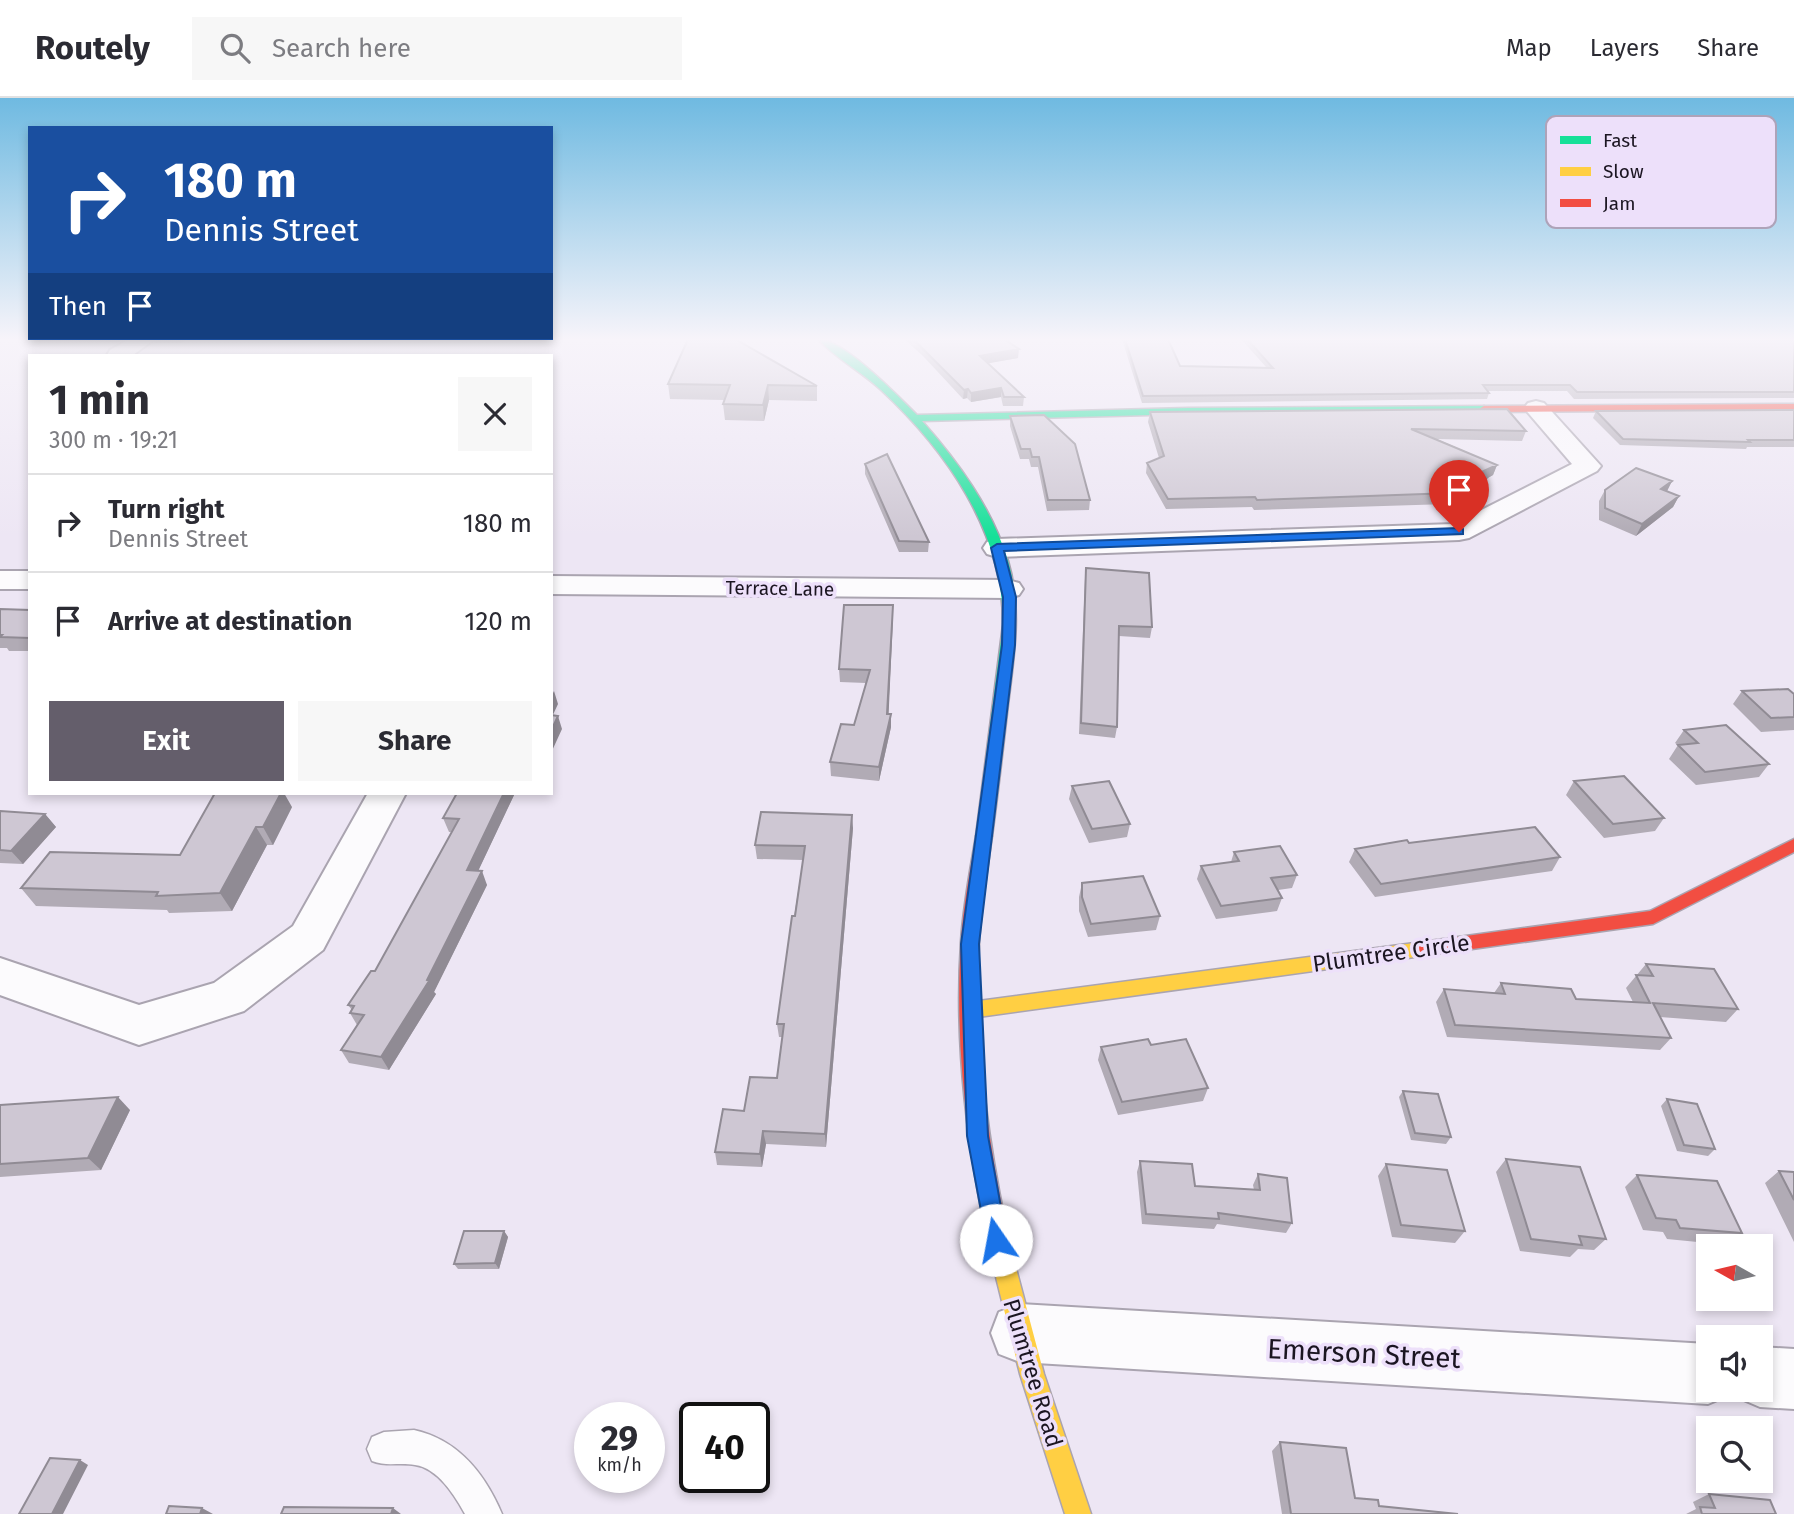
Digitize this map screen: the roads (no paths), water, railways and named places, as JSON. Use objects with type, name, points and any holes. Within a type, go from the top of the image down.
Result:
[{"type":"street","name":"Plumtree Road","points":[[900,405],[971,492],[987,520],[1008,589],[1009,645],[970,944],[977,1136],[1001,1262],[1020,1333],[1045,1419],[1079,1514]]},
{"type":"street","points":[[913,418],[1188,411],[1794,407]]},
{"type":"street","points":[[997,548],[1459,532],[1588,466],[1536,408]]},
{"type":"street","points":[[0,580],[28,580]]},
{"type":"street","name":"Terrace Lane","points":[[553,585],[1008,589]]},
{"type":"street","points":[[0,976],[139,1025],[228,998],[308,938],[386,795]]},
{"type":"street","name":"Plumtree Circle","points":[[971,1010],[1653,917],[1794,845]]},
{"type":"street","name":"Emerson Street","points":[[1020,1333],[1696,1373]]},
{"type":"street","points":[[1773,1378],[1794,1379]]},
{"type":"lane","points":[[384,1449],[418,1448],[443,1461],[464,1478],[484,1514]]}]
